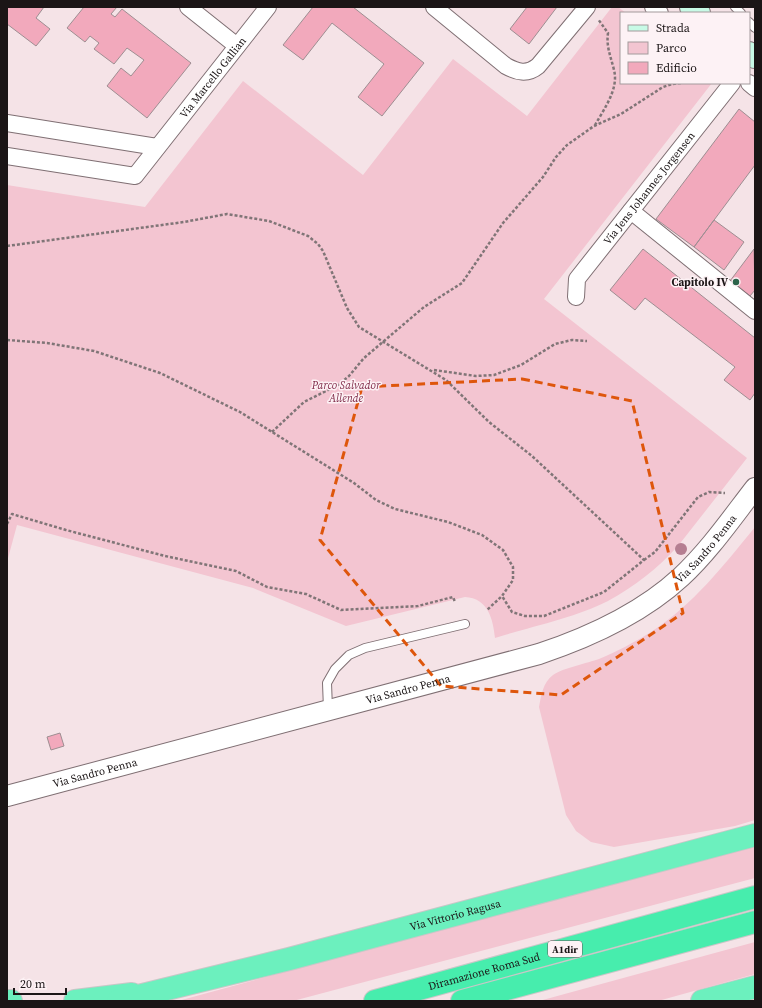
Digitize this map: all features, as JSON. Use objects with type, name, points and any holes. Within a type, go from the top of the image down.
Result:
[{"type":"highway","name":"Via Vittorio Ragusa","points":[[155,991],[289,959],[755,835]]},
{"type":"highway","name":"Diramazione Roma Sud","points":[[375,1001],[755,897]]},
{"type":"highway","name":"Diramazione Roma Sud","points":[[462,1001],[755,922]]},
{"type":"highway","points":[[702,1001],[755,987]]},
{"type":"highway","points":[[75,1001],[155,991]]},
{"type":"highway","points":[[118,1001],[155,991]]},
{"type":"street","points":[[188,7],[237,46]]},
{"type":"street","name":"Via Marcello Gallian","points":[[7,156],[135,176],[268,7]]},
{"type":"street","points":[[434,7],[506,66],[522,72],[529,72],[538,66],[586,8]]},
{"type":"street","name":"Via Jens Johannes Jorgensen","points":[[576,297],[577,279],[731,84]]},
{"type":"street","points":[[7,123],[157,148]]},
{"type":"street","points":[[631,211],[755,311]]},
{"type":"street","name":"Via Sandro Penna","points":[[7,796],[328,711],[539,654],[570,644],[621,619],[658,595],[687,570],[710,546],[755,488]]},
{"type":"lane","points":[[328,711],[327,683],[335,669],[349,655],[365,648],[465,624]]},
{"type":"path","points":[[586,8],[604,25],[608,33],[606,42],[615,72],[610,97],[594,126]]},
{"type":"path","points":[[272,432],[304,402],[338,385],[350,376],[364,358],[424,307],[462,283],[503,224],[543,177],[556,157],[567,145],[594,126],[621,114],[663,87],[672,84]]},
{"type":"path","points":[[7,246],[184,222],[227,214],[269,222],[308,236],[318,244],[323,251],[347,308],[359,327],[446,380],[489,422],[537,461],[644,560]]},
{"type":"path","points":[[7,340],[47,342],[94,351],[160,373],[240,412],[354,483],[376,500],[395,509],[448,522],[482,535],[503,550],[513,567],[513,580],[502,596],[487,610]]},
{"type":"path","points":[[431,370],[476,376],[494,375],[521,364],[555,344],[572,340],[587,341]]},
{"type":"path","points":[[502,596],[512,612],[526,616],[544,616],[604,592],[655,552],[698,497],[709,492],[725,493]]},
{"type":"path","points":[[7,524],[12,514],[165,556],[236,571],[267,587],[306,594],[342,610],[418,606],[453,596],[455,602]]},
{"type":"highlighted area","points":[[522,379],[632,401],[683,613],[561,695],[441,686],[320,540],[362,387]]},
{"type":"green space","name":"Parco Salvador Allende","points":[[612,7],[618,7],[625,12],[620,12],[620,84],[711,84],[544,299],[747,458],[678,546],[662,562],[627,590],[596,607],[568,617],[495,638],[493,624],[488,611],[484,605],[473,598],[465,597],[346,626],[253,588],[17,525],[7,562],[7,185],[145,207],[243,81],[363,175],[453,59],[527,116]]},
{"type":"green space","points":[[755,527],[755,820],[735,826],[614,847],[591,842],[576,831],[566,815],[539,707],[547,681],[557,672],[599,659],[625,647],[645,636],[681,610],[732,556]]},
{"type":"green space","points":[[755,844],[755,878],[293,1001],[178,1001]]},
{"type":"green space","points":[[755,942],[755,974],[658,1001],[539,1001]]},
{"type":"building","points":[[7,7],[44,7],[36,18],[50,29],[36,46],[7,24]]},
{"type":"building","points":[[84,7],[117,7],[111,14],[115,17],[122,9],[191,63],[147,118],[107,86],[121,68],[131,76],[144,60],[127,48],[114,64],[94,49],[99,43],[90,36],[85,42],[67,28]]},
{"type":"building","points":[[313,7],[353,7],[424,63],[382,116],[358,97],[384,64],[332,23],[303,60],[283,45]]},
{"type":"building","points":[[527,7],[557,7],[529,44],[510,29]]},
{"type":"building","points":[[739,109],[755,122],[755,165],[694,247],[656,219]]},
{"type":"building","points":[[714,220],[744,242],[724,270],[694,247]]},
{"type":"building","points":[[643,249],[755,338],[755,393],[750,400],[724,380],[735,367],[645,298],[635,310],[610,290]]},
{"type":"building","points":[[754,249],[755,290],[750,296],[730,281]]},
{"type":"building","points":[[60,733],[64,746],[51,750],[47,737]]},
{"type":"place","name":"Capitolo IV","points":[[736,282]]}]
